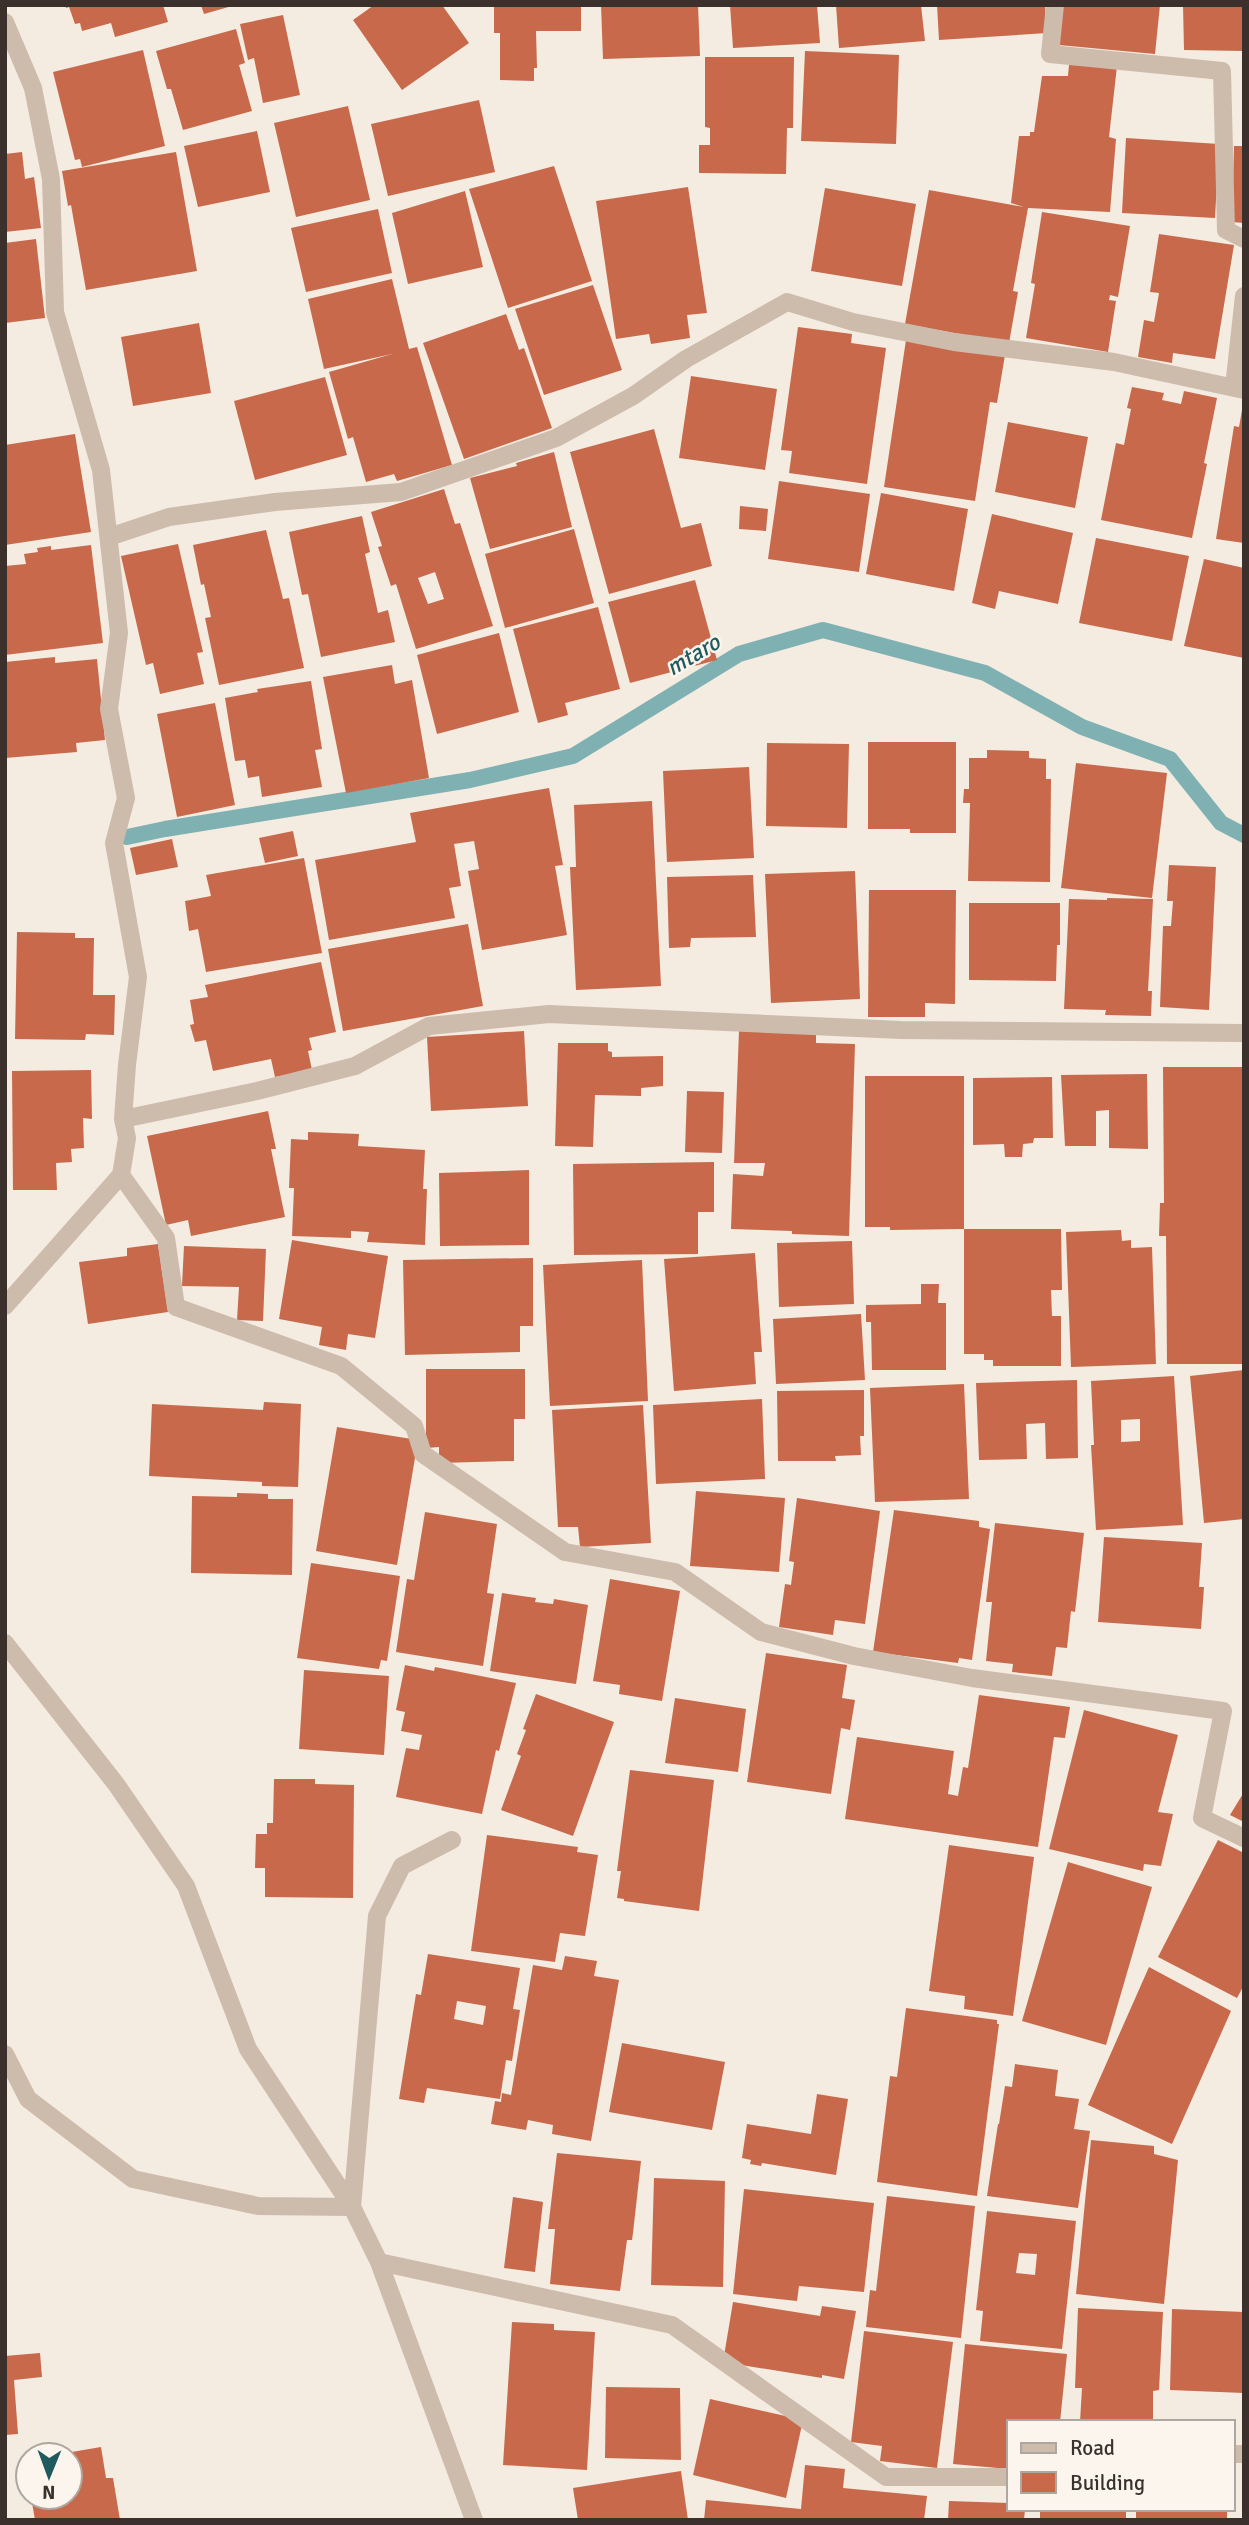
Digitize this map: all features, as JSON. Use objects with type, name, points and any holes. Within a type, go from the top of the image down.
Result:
[{"type":"street","points":[[1055,5],[1050,54],[1222,71],[1226,230],[1244,240]]},
{"type":"street","points":[[5,22],[33,88],[51,179],[55,312],[101,470],[119,633],[109,709],[126,798],[114,843],[138,977],[127,1065],[124,1119],[127,1138],[121,1175],[5,1306]]},
{"type":"street","points":[[108,537],[169,517],[275,502],[401,492],[556,438],[633,396],[686,359],[787,302],[853,322],[954,342],[1114,362],[1239,388],[1244,296]]},
{"type":"street","points":[[124,1119],[257,1091],[355,1066],[429,1026],[549,1014],[901,1030],[1244,1032]]},
{"type":"street","points":[[121,1175],[166,1238],[176,1307],[341,1366],[414,1426],[423,1454],[565,1552],[675,1572],[761,1632],[854,1656],[972,1678],[1223,1711],[1202,1818],[1244,1838]]},
{"type":"street","points":[[5,1643],[116,1783],[186,1886],[248,2049],[352,2207],[379,2262],[474,2520]]},
{"type":"street","points":[[352,2207],[377,1916],[402,1866],[452,1840]]},
{"type":"street","points":[[5,2054],[29,2099],[133,2179],[258,2206],[352,2207]]},
{"type":"street","points":[[379,2262],[672,2325],[886,2477],[1007,2477]]},
{"type":"building","points":[[65,5],[163,5],[168,22],[115,37],[111,23],[82,31],[80,23],[75,24],[69,7],[66,8]]},
{"type":"building","points":[[201,5],[232,5],[232,6],[204,14]]},
{"type":"building","points":[[374,5],[442,5],[469,43],[402,90],[353,20]]},
{"type":"building","points":[[494,5],[581,5],[581,31],[536,31],[537,68],[534,68],[534,81],[500,80],[500,33],[494,33]]},
{"type":"building","points":[[601,5],[698,5],[700,56],[603,59]]},
{"type":"building","points":[[730,5],[817,5],[820,43],[733,48]]},
{"type":"building","points":[[836,5],[921,5],[925,41],[839,48]]},
{"type":"building","points":[[937,5],[1045,5],[1047,33],[939,40]]},
{"type":"building","points":[[1061,5],[1160,5],[1155,54],[1059,45]]},
{"type":"building","points":[[1183,5],[1244,5],[1244,51],[1184,50]]},
{"type":"building","points":[[283,15],[300,95],[263,103],[254,58],[248,60],[240,24]]},
{"type":"building","points":[[236,29],[245,63],[239,65],[252,111],[183,130],[156,51]]},
{"type":"building","points":[[143,50],[165,146],[82,167],[80,159],[75,160],[53,72]]},
{"type":"building","points":[[805,51],[899,55],[896,144],[801,141]]},
{"type":"building","points":[[705,57],[794,57],[793,128],[787,128],[786,174],[699,173],[699,145],[710,145],[710,128],[705,127]]},
{"type":"building","points":[[1069,65],[1117,66],[1109,137],[1116,139],[1110,212],[1028,208],[1013,291],[1018,292],[1009,343],[905,324],[929,190],[1024,207],[1011,203],[1019,136],[1030,136],[1030,132],[1034,132],[1042,76],[1068,76]]},
{"type":"building","points":[[479,100],[495,172],[388,196],[371,124]]},
{"type":"building","points":[[348,106],[370,200],[296,217],[274,123]]},
{"type":"building","points":[[257,131],[270,192],[198,207],[184,146]]},
{"type":"building","points":[[1126,138],[1219,144],[1215,218],[1122,213]]},
{"type":"building","points":[[1234,146],[1244,146],[1244,223],[1232,222]]},
{"type":"building","points":[[22,152],[25,179],[34,177],[41,228],[5,232],[5,154]]},
{"type":"building","points":[[176,152],[197,271],[86,290],[71,205],[68,206],[62,171]]},
{"type":"building","points":[[554,166],[592,281],[508,308],[469,189]]},
{"type":"building","points":[[688,187],[707,313],[687,315],[690,338],[651,344],[649,334],[616,339],[596,201]]},
{"type":"building","points":[[825,188],[916,204],[902,286],[811,271]]},
{"type":"building","points":[[465,191],[483,267],[408,284],[392,213]]},
{"type":"building","points":[[378,209],[392,273],[306,292],[291,228]]},
{"type":"building","points":[[1042,212],[1130,226],[1118,297],[1110,295],[1109,300],[1116,301],[1108,352],[1026,338],[1035,284],[1031,283]]},
{"type":"building","points":[[1159,234],[1234,245],[1215,359],[1173,353],[1172,363],[1138,357],[1144,320],[1154,322],[1159,293],[1150,292]]},
{"type":"building","points":[[36,239],[45,318],[5,323],[5,243]]},
{"type":"building","points":[[392,279],[409,349],[417,347],[452,465],[397,481],[394,474],[366,482],[353,437],[348,439],[329,372],[392,354],[324,369],[308,299]]},
{"type":"building","points":[[593,285],[622,370],[544,395],[515,309]]},
{"type":"building","points":[[506,314],[519,350],[524,348],[552,428],[464,459],[423,343]]},
{"type":"building","points":[[199,323],[211,393],[133,406],[121,337]]},
{"type":"building","points":[[798,327],[852,334],[851,343],[886,348],[867,484],[789,473],[792,451],[781,450]]},
{"type":"building","points":[[906,340],[1005,355],[997,403],[990,402],[975,501],[884,487]]},
{"type":"building","points":[[691,376],[777,389],[765,470],[679,458]]},
{"type":"building","points":[[325,377],[347,455],[255,480],[234,401]]},
{"type":"building","points":[[1132,387],[1164,393],[1162,400],[1181,404],[1184,391],[1217,398],[1192,538],[1101,520],[1116,443],[1124,445]]},
{"type":"building","points":[[1242,410],[1244,543],[1216,539],[1234,426],[1239,427]]},
{"type":"building","points":[[1008,422],[1088,437],[1075,508],[995,492]]},
{"type":"building","points":[[654,429],[681,528],[701,523],[712,566],[609,594],[570,452]]},
{"type":"building","points":[[75,434],[91,532],[5,545],[5,445]]},
{"type":"building","points":[[554,452],[572,527],[490,549],[470,478],[517,466],[516,463]]},
{"type":"building","points":[[779,481],[870,494],[859,572],[768,559]]},
{"type":"building","points":[[444,489],[455,524],[460,523],[493,626],[416,649],[396,584],[391,586],[378,547],[382,546],[371,512]],"holes":[[[435,572],[444,599],[428,604],[418,578]]]},
{"type":"building","points":[[881,493],[968,509],[954,591],[866,574]]},
{"type":"building","points":[[740,506],[768,509],[766,531],[739,529]]},
{"type":"building","points":[[992,514],[1073,533],[1058,604],[999,591],[995,609],[972,603]]},
{"type":"building","points":[[362,516],[370,552],[365,554],[378,613],[388,610],[395,642],[321,657],[308,594],[302,595],[289,532]]},
{"type":"building","points":[[574,529],[594,603],[505,628],[485,554]]},
{"type":"building","points":[[266,530],[283,599],[289,598],[304,668],[219,685],[205,618],[211,617],[193,545]]},
{"type":"building","points":[[1096,538],[1189,556],[1172,641],[1079,623]]},
{"type":"building","points":[[178,544],[203,652],[197,653],[204,684],[160,694],[153,663],[146,665],[121,556]]},
{"type":"building","points":[[91,545],[103,643],[5,655],[5,566],[26,564],[24,554],[38,552],[37,548],[51,546],[51,550]]},
{"type":"building","points":[[1204,559],[1244,568],[1244,658],[1184,646]]},
{"type":"building","points":[[695,580],[717,660],[630,683],[608,602]]},
{"type":"building","points":[[598,607],[620,689],[565,703],[568,715],[538,723],[513,629]]},
{"type":"building","points":[[499,633],[519,712],[437,734],[417,655]]},
{"type":"building","points":[[55,657],[55,663],[97,659],[105,740],[76,743],[77,752],[5,758],[5,662]]},
{"type":"building","points":[[392,665],[395,684],[412,680],[429,778],[346,793],[323,677]]},
{"type":"building","points":[[311,681],[322,749],[315,750],[322,787],[262,797],[259,776],[248,778],[245,760],[235,761],[225,698],[258,692],[257,689]]},
{"type":"building","points":[[215,703],[235,805],[177,817],[157,714]]},
{"type":"building","points":[[868,742],[956,742],[956,833],[868,829]]},
{"type":"building","points":[[767,743],[849,744],[847,828],[766,826]]},
{"type":"building","points":[[987,750],[1029,751],[1029,758],[1046,759],[1046,779],[1051,779],[1050,882],[968,881],[970,803],[963,803],[964,789],[969,789],[969,758],[987,758]]},
{"type":"building","points":[[1076,763],[1167,773],[1152,898],[1061,888]]},
{"type":"building","points":[[749,767],[754,858],[667,862],[663,771]]},
{"type":"building","points":[[549,788],[563,865],[555,866],[567,935],[482,950],[468,871],[479,869],[474,841],[454,844],[461,886],[449,888],[455,918],[329,940],[315,860],[416,842],[410,813]]},
{"type":"building","points":[[652,801],[661,986],[576,990],[570,867],[576,867],[574,805]]},
{"type":"building","points":[[293,831],[298,856],[265,863],[259,838]]},
{"type":"building","points":[[172,839],[178,867],[136,875],[130,848]]},
{"type":"building","points":[[304,858],[322,953],[206,972],[198,929],[189,931],[185,901],[211,896],[206,875]]},
{"type":"building","points":[[1169,865],[1216,867],[1209,1010],[1160,1007],[1163,926],[1171,926],[1173,901],[1167,901]]},
{"type":"building","points":[[855,871],[860,999],[771,1003],[765,874]]},
{"type":"building","points":[[753,875],[756,937],[691,938],[690,947],[669,948],[667,877]]},
{"type":"building","points":[[869,890],[956,890],[955,1004],[925,1003],[925,1017],[868,1017]]},
{"type":"building","points":[[1069,899],[1153,899],[1148,991],[1152,991],[1151,1016],[1105,1015],[1106,1010],[1064,1009]]},
{"type":"building","points":[[969,903],[1060,903],[1060,945],[1057,945],[1056,981],[969,980]]},
{"type":"building","points":[[468,924],[483,1006],[343,1031],[328,949]]},
{"type":"building","points":[[17,932],[75,933],[75,938],[94,938],[93,995],[115,995],[114,1035],[86,1034],[85,1040],[15,1039]]},
{"type":"building","points":[[321,962],[336,1032],[309,1038],[312,1050],[308,1051],[312,1070],[275,1077],[271,1059],[213,1071],[206,1040],[195,1042],[190,1025],[194,1024],[190,1000],[208,997],[205,985]]},
{"type":"building","points":[[524,1031],[528,1106],[431,1111],[427,1037]]},
{"type":"building","points":[[739,1031],[816,1034],[816,1043],[855,1044],[849,1236],[731,1229],[733,1174],[763,1176],[765,1163],[734,1163]]},
{"type":"building","points":[[558,1043],[608,1043],[608,1051],[612,1052],[612,1057],[663,1056],[663,1086],[641,1088],[641,1096],[595,1095],[593,1147],[555,1146]]},
{"type":"building","points":[[1163,1067],[1244,1067],[1244,1364],[1167,1364],[1166,1236],[1159,1236],[1160,1203],[1164,1203]]},
{"type":"building","points":[[91,1070],[92,1119],[83,1118],[84,1148],[71,1149],[72,1162],[56,1163],[57,1190],[13,1190],[12,1071]]},
{"type":"building","points":[[1147,1074],[1148,1149],[1109,1148],[1109,1110],[1096,1111],[1096,1146],[1065,1146],[1061,1075]]},
{"type":"building","points":[[865,1076],[964,1076],[964,1229],[890,1230],[890,1227],[865,1227]]},
{"type":"building","points":[[1052,1077],[1053,1138],[1034,1138],[1033,1143],[1023,1144],[1022,1157],[1005,1157],[1004,1144],[973,1145],[973,1078]]},
{"type":"building","points":[[687,1091],[724,1092],[722,1153],[685,1152]]},
{"type":"building","points":[[268,1111],[276,1149],[271,1149],[285,1217],[191,1236],[188,1220],[166,1225],[147,1136]]},
{"type":"building","points":[[308,1132],[359,1134],[358,1146],[425,1150],[425,1245],[367,1242],[369,1232],[351,1231],[351,1238],[292,1236],[294,1188],[289,1188],[291,1139],[308,1140]]},
{"type":"building","points":[[714,1162],[714,1212],[698,1212],[698,1254],[574,1255],[573,1164]]},
{"type":"building","points":[[529,1170],[529,1245],[440,1246],[439,1173]]},
{"type":"building","points":[[964,1229],[1061,1229],[1062,1290],[1051,1290],[1052,1316],[1061,1316],[1061,1366],[993,1366],[993,1360],[984,1360],[984,1354],[964,1354]]},
{"type":"building","points":[[1121,1230],[1122,1241],[1131,1240],[1131,1248],[1152,1247],[1156,1364],[1071,1367],[1066,1232]]},
{"type":"building","points":[[292,1240],[388,1256],[375,1338],[348,1334],[346,1350],[319,1345],[322,1327],[279,1319]]},
{"type":"building","points":[[852,1241],[854,1304],[779,1307],[777,1243]]},
{"type":"building","points":[[158,1244],[168,1312],[88,1324],[79,1262],[127,1256],[127,1248]]},
{"type":"building","points":[[184,1246],[266,1249],[263,1321],[237,1320],[239,1287],[182,1286]]},
{"type":"building","points":[[755,1253],[762,1352],[754,1352],[756,1384],[674,1391],[664,1259]]},
{"type":"building","points":[[533,1258],[533,1326],[520,1326],[520,1352],[405,1355],[403,1260]]},
{"type":"building","points":[[642,1260],[648,1401],[550,1406],[543,1265]]},
{"type":"building","points":[[921,1284],[939,1284],[938,1303],[946,1303],[946,1370],[872,1370],[871,1322],[866,1322],[866,1305],[921,1304]]},
{"type":"building","points":[[861,1314],[865,1380],[776,1384],[773,1319]]},
{"type":"building","points":[[426,1369],[525,1369],[525,1419],[514,1419],[514,1461],[439,1463],[439,1447],[426,1448]]},
{"type":"building","points":[[1244,1370],[1244,1519],[1204,1523],[1190,1376]]},
{"type":"building","points":[[1174,1376],[1183,1525],[1096,1530],[1091,1445],[1094,1445],[1091,1381]],"holes":[[[1140,1419],[1140,1441],[1121,1442],[1121,1420]]]},
{"type":"building","points":[[1077,1380],[1078,1458],[1046,1459],[1045,1423],[1026,1424],[1027,1459],[979,1460],[976,1383]]},
{"type":"building","points":[[964,1384],[969,1499],[875,1502],[870,1388]]},
{"type":"building","points":[[864,1390],[864,1436],[860,1436],[861,1455],[835,1456],[836,1461],[778,1461],[777,1391]]},
{"type":"building","points":[[762,1399],[765,1479],[656,1484],[653,1405]]},
{"type":"building","points":[[264,1402],[301,1404],[298,1487],[262,1486],[262,1482],[149,1476],[152,1404],[263,1410]]},
{"type":"building","points":[[643,1405],[651,1543],[580,1547],[578,1527],[558,1527],[552,1410]]},
{"type":"building","points":[[337,1427],[418,1440],[397,1565],[316,1551]]},
{"type":"building","points":[[696,1491],[785,1498],[779,1572],[690,1566]]},
{"type":"building","points":[[237,1493],[268,1494],[268,1499],[293,1499],[292,1575],[191,1573],[192,1496],[237,1497]]},
{"type":"building","points":[[797,1498],[880,1511],[865,1624],[835,1620],[833,1635],[779,1627],[785,1584],[791,1585],[794,1562],[789,1561]]},
{"type":"building","points":[[894,1510],[979,1521],[979,1527],[990,1529],[972,1660],[959,1658],[958,1663],[873,1652]]},
{"type":"building","points":[[425,1512],[497,1524],[487,1593],[494,1594],[483,1666],[396,1652],[407,1579],[414,1580]]},
{"type":"building","points":[[995,1523],[1084,1533],[1075,1612],[1071,1611],[1067,1648],[1056,1647],[1052,1676],[1012,1672],[1013,1664],[986,1661],[992,1602],[986,1602]]},
{"type":"building","points":[[1104,1537],[1202,1543],[1199,1587],[1204,1587],[1201,1629],[1098,1622]]},
{"type":"building","points":[[311,1563],[400,1576],[387,1661],[381,1660],[379,1669],[297,1658]]},
{"type":"building","points":[[610,1579],[680,1591],[662,1701],[619,1694],[620,1685],[593,1681]]},
{"type":"building","points":[[502,1593],[536,1598],[535,1602],[553,1604],[554,1599],[588,1605],[576,1684],[490,1671]]},
{"type":"building","points":[[766,1653],[847,1665],[842,1698],[855,1700],[850,1730],[841,1728],[831,1794],[747,1782]]},
{"type":"building","points":[[405,1665],[434,1671],[435,1667],[516,1683],[499,1751],[496,1750],[482,1814],[396,1797],[406,1748],[419,1750],[422,1735],[401,1731],[405,1712],[396,1710]]},
{"type":"building","points":[[304,1670],[389,1676],[384,1755],[299,1749]]},
{"type":"building","points":[[536,1694],[614,1722],[573,1836],[501,1810],[521,1756],[517,1754],[526,1730],[523,1729]]},
{"type":"building","points":[[979,1695],[1070,1707],[1065,1738],[1054,1737],[1038,1847],[845,1819],[857,1737],[954,1751],[948,1794],[958,1796],[963,1767],[968,1768]]},
{"type":"building","points":[[675,1698],[746,1709],[738,1772],[665,1763]]},
{"type":"building","points":[[1084,1710],[1178,1735],[1158,1812],[1173,1814],[1161,1866],[1144,1864],[1143,1871],[1049,1849]]},
{"type":"building","points":[[630,1770],[714,1780],[699,1911],[617,1898],[621,1871],[617,1871]]},
{"type":"building","points":[[274,1779],[315,1779],[315,1784],[354,1785],[353,1898],[265,1897],[265,1868],[255,1868],[256,1834],[267,1834],[267,1823],[273,1823]]},
{"type":"building","points":[[1244,1792],[1244,1822],[1230,1815]]},
{"type":"building","points":[[487,1835],[578,1847],[577,1852],[598,1855],[585,1936],[560,1933],[555,1962],[471,1951]]},
{"type":"building","points":[[1218,1840],[1244,1853],[1244,1985],[1237,1998],[1158,1957]]},
{"type":"building","points":[[949,1845],[1034,1857],[1013,2016],[964,2009],[965,1996],[929,1991]]},
{"type":"building","points":[[1068,1862],[1152,1887],[1106,2045],[1022,2021]]},
{"type":"building","points":[[428,1954],[520,1968],[513,2009],[520,2010],[512,2061],[506,2060],[500,2099],[427,2088],[424,2103],[399,2099],[416,1994],[421,1995]],"holes":[[[457,2001],[486,2006],[483,2025],[454,2019]]]},
{"type":"building","points":[[565,1956],[597,1961],[594,1976],[619,1980],[591,2141],[552,2134],[553,2125],[528,2120],[526,2130],[491,2124],[495,2101],[501,2102],[502,2093],[511,2095],[533,1965],[562,1970]]},
{"type":"building","points":[[1149,1967],[1231,2011],[1172,2144],[1088,2105]]},
{"type":"building","points":[[906,2008],[997,2020],[999,2024],[977,2196],[877,2182],[890,2076],[897,2077]]},
{"type":"building","points":[[622,2043],[725,2062],[712,2130],[609,2112]]},
{"type":"building","points":[[1015,2064],[1058,2070],[1055,2096],[1079,2099],[1074,2129],[1090,2131],[1078,2208],[987,2196],[1005,2086],[1012,2087]]},
{"type":"building","points":[[817,2094],[848,2099],[836,2175],[762,2163],[761,2166],[750,2164],[751,2160],[742,2158],[747,2124],[811,2134]]},
{"type":"building","points":[[1091,2140],[1154,2146],[1154,2154],[1178,2160],[1164,2304],[1076,2294]]},
{"type":"building","points":[[557,2153],[641,2161],[632,2240],[627,2240],[620,2291],[550,2284],[555,2229],[548,2229]]},
{"type":"building","points":[[654,2178],[725,2181],[723,2287],[651,2285]]},
{"type":"building","points":[[744,2189],[874,2203],[864,2292],[799,2286],[797,2301],[733,2294]]},
{"type":"building","points":[[887,2196],[975,2206],[961,2338],[866,2327],[870,2290],[876,2291]]},
{"type":"building","points":[[513,2197],[543,2202],[535,2272],[504,2268]]},
{"type":"building","points":[[987,2211],[1076,2221],[1062,2349],[980,2341],[983,2311],[976,2310]],"holes":[[[1019,2253],[1037,2254],[1035,2275],[1016,2273]]]},
{"type":"building","points":[[733,2302],[820,2316],[822,2306],[856,2311],[844,2379],[723,2362]]},
{"type":"building","points":[[1078,2308],[1163,2312],[1159,2390],[1153,2391],[1153,2420],[1080,2420],[1082,2388],[1075,2388]]},
{"type":"building","points":[[1172,2309],[1244,2312],[1244,2393],[1170,2390]]},
{"type":"building","points":[[512,2322],[554,2324],[554,2330],[595,2332],[587,2470],[503,2465]]},
{"type":"building","points":[[864,2331],[953,2342],[937,2468],[880,2461],[882,2446],[851,2442]]},
{"type":"building","points":[[965,2344],[1067,2354],[1060,2420],[1007,2420],[1007,2469],[953,2464]]},
{"type":"building","points":[[40,2353],[42,2377],[14,2380],[18,2434],[5,2435],[5,2356]]},
{"type":"building","points":[[606,2387],[680,2388],[681,2460],[605,2458]]},
{"type":"building","points":[[710,2399],[803,2420],[786,2498],[693,2475]]},
{"type":"building","points":[[101,2447],[106,2478],[113,2478],[120,2520],[35,2520],[33,2511],[84,2511],[84,2450]]},
{"type":"building","points":[[805,2465],[845,2469],[843,2488],[927,2496],[924,2520],[704,2520],[706,2500],[801,2509]]},
{"type":"building","points":[[681,2471],[688,2520],[578,2520],[573,2488]]},
{"type":"building","points":[[949,2501],[1007,2503],[1007,2511],[1025,2511],[1024,2520],[948,2520]]},
{"type":"building","points":[[1040,2511],[1126,2511],[1126,2520],[1040,2520]]},
{"type":"building","points":[[1136,2511],[1227,2511],[1227,2520],[1136,2520]]},
{"type":"waterway","name":"mtaro","points":[[127,837],[470,780],[573,756],[739,654],[823,630],[985,673],[1082,727],[1170,759],[1221,823],[1244,835]]}]
